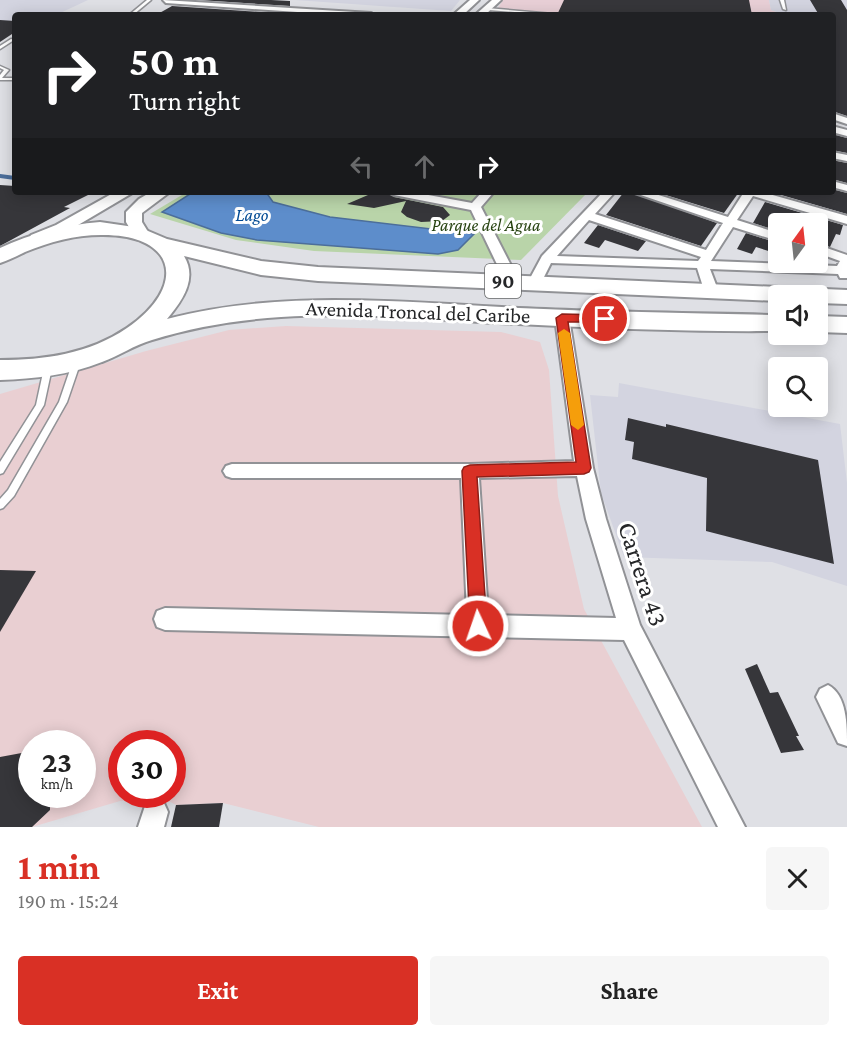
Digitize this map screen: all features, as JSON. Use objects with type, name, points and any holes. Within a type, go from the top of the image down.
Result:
[{"type":"highway","name":"Avenida Troncal del Caribe","points":[[11,250],[91,230],[110,230],[261,268],[307,273],[847,297]]},
{"type":"highway","points":[[0,370],[48,367],[77,360],[126,339],[147,325],[163,309],[173,294],[178,279],[178,266],[172,254],[152,239]]},
{"type":"highway","name":"Avenida Troncal del Caribe","points":[[100,352],[141,334],[176,325],[232,314],[288,308],[348,307],[562,318],[768,323]]},
{"type":"highway","points":[[828,324],[847,325]]},
{"type":"main road","points":[[461,12],[475,0]]},
{"type":"main road","points":[[484,8],[497,0]]},
{"type":"main road","points":[[11,250],[62,228],[121,195]]},
{"type":"main road","points":[[152,239],[134,222],[134,212],[144,202],[157,195]]},
{"type":"street","points":[[166,1],[299,12]]},
{"type":"street","points":[[255,12],[261,8]]},
{"type":"street","points":[[410,195],[475,207],[524,282],[606,195]]},
{"type":"street","points":[[475,207],[485,195]]},
{"type":"street","points":[[648,195],[768,234]]},
{"type":"street","points":[[711,290],[706,260],[733,222],[748,195]]},
{"type":"street","points":[[760,195],[847,220]]},
{"type":"street","points":[[588,216],[706,260]]},
{"type":"street","points":[[547,260],[706,260],[845,272],[847,259],[828,252]]},
{"type":"street","name":"Carrera 43","points":[[562,318],[584,468],[596,519],[630,629],[732,827]]},
{"type":"street","points":[[232,471],[470,471],[584,468]]},
{"type":"street","points":[[470,471],[478,626]]},
{"type":"street","points":[[165,619],[630,629]]},
{"type":"street","points":[[828,697],[847,734]]},
{"type":"lane","points":[[135,12],[149,0]]},
{"type":"lane","points":[[782,0],[785,9]]},
{"type":"lane","points":[[484,8],[523,12]]},
{"type":"lane","points":[[0,48],[12,40]]},
{"type":"lane","points":[[0,67],[7,70],[0,78]]},
{"type":"lane","points":[[0,505],[11,493],[63,402],[77,360]]},
{"type":"lane","points":[[0,470],[40,405],[48,367]]},
{"type":"shaded area","points":[[0,0],[88,0],[62,12],[12,12],[12,21],[0,22]]},
{"type":"shaded area","points":[[295,0],[460,0],[451,11]]},
{"type":"shaded area","points":[[503,0],[769,0],[771,10],[777,12],[493,12]]},
{"type":"shaded area","points":[[769,0],[847,0],[847,35],[836,20],[836,12],[777,12],[771,10]]},
{"type":"shaded area","points":[[286,326],[501,332],[540,342],[549,370],[558,496],[584,609],[702,827],[319,827],[223,803],[186,805],[186,730],[108,730],[108,805],[32,827],[0,827],[0,394],[146,351],[229,330]]},
{"type":"shaded area","points":[[619,383],[768,411],[768,417],[802,417],[840,424],[847,483],[847,586],[772,562],[624,557],[601,493],[590,395],[618,397]]},
{"type":"green space","name":"Parque del Agua","points":[[182,195],[585,195],[521,260],[314,251],[236,240],[150,214]]},
{"type":"water","name":"Lago","points":[[188,195],[268,195],[273,202],[330,217],[474,234],[458,250],[438,254],[257,240],[221,233],[162,212]]},
{"type":"building","points":[[199,0],[290,1],[290,6]]},
{"type":"building","points":[[564,0],[749,0],[751,12],[558,12]]},
{"type":"building","points":[[810,0],[841,0],[847,10],[847,116],[836,112],[836,12],[817,12]]},
{"type":"building","points":[[172,6],[260,12],[161,12]]},
{"type":"building","points":[[0,20],[12,21],[12,34],[0,42]]},
{"type":"building","points":[[836,135],[847,138],[847,153],[836,151]]},
{"type":"building","points":[[836,161],[847,163],[847,183],[836,180]]},
{"type":"building","points":[[0,185],[12,186],[12,195],[88,195],[64,207],[70,208],[0,246]]},
{"type":"building","points":[[836,190],[847,193],[847,214],[781,195],[836,195]]},
{"type":"building","points":[[368,195],[391,195],[443,207],[450,215],[442,221],[421,222],[401,212],[406,201],[374,208],[347,204]]},
{"type":"building","points":[[622,195],[638,195],[717,223],[701,246],[606,215]]},
{"type":"building","points":[[666,195],[737,195],[724,213]]},
{"type":"building","points":[[765,202],[802,213],[768,213],[768,228],[753,223]]},
{"type":"building","points":[[828,221],[843,225],[840,235],[836,234],[830,247],[828,246]]},
{"type":"building","points":[[598,225],[646,241],[638,251],[605,240],[599,248],[584,243]]},
{"type":"building","points":[[746,233],[768,240],[768,251],[756,247],[752,254],[737,249]]},
{"type":"building","points":[[628,418],[666,427],[666,424],[818,460],[834,564],[706,531],[707,478],[632,459],[634,442],[625,440]]},
{"type":"building","points":[[0,570],[36,571],[0,632]]},
{"type":"building","points":[[757,664],[770,693],[778,692],[804,750],[781,753],[745,669]]},
{"type":"building","points":[[18,754],[18,808],[50,808],[32,827],[0,827],[0,757]]},
{"type":"building","points":[[223,803],[219,827],[171,827],[175,808],[186,808],[186,805]]},
{"type":"waterway","points":[[0,176],[12,178]]},
{"type":"slow traffic","points":[[564,333],[578,425]]},
{"type":"route","points":[[478,626],[470,471],[584,468],[562,318],[605,319]]}]
